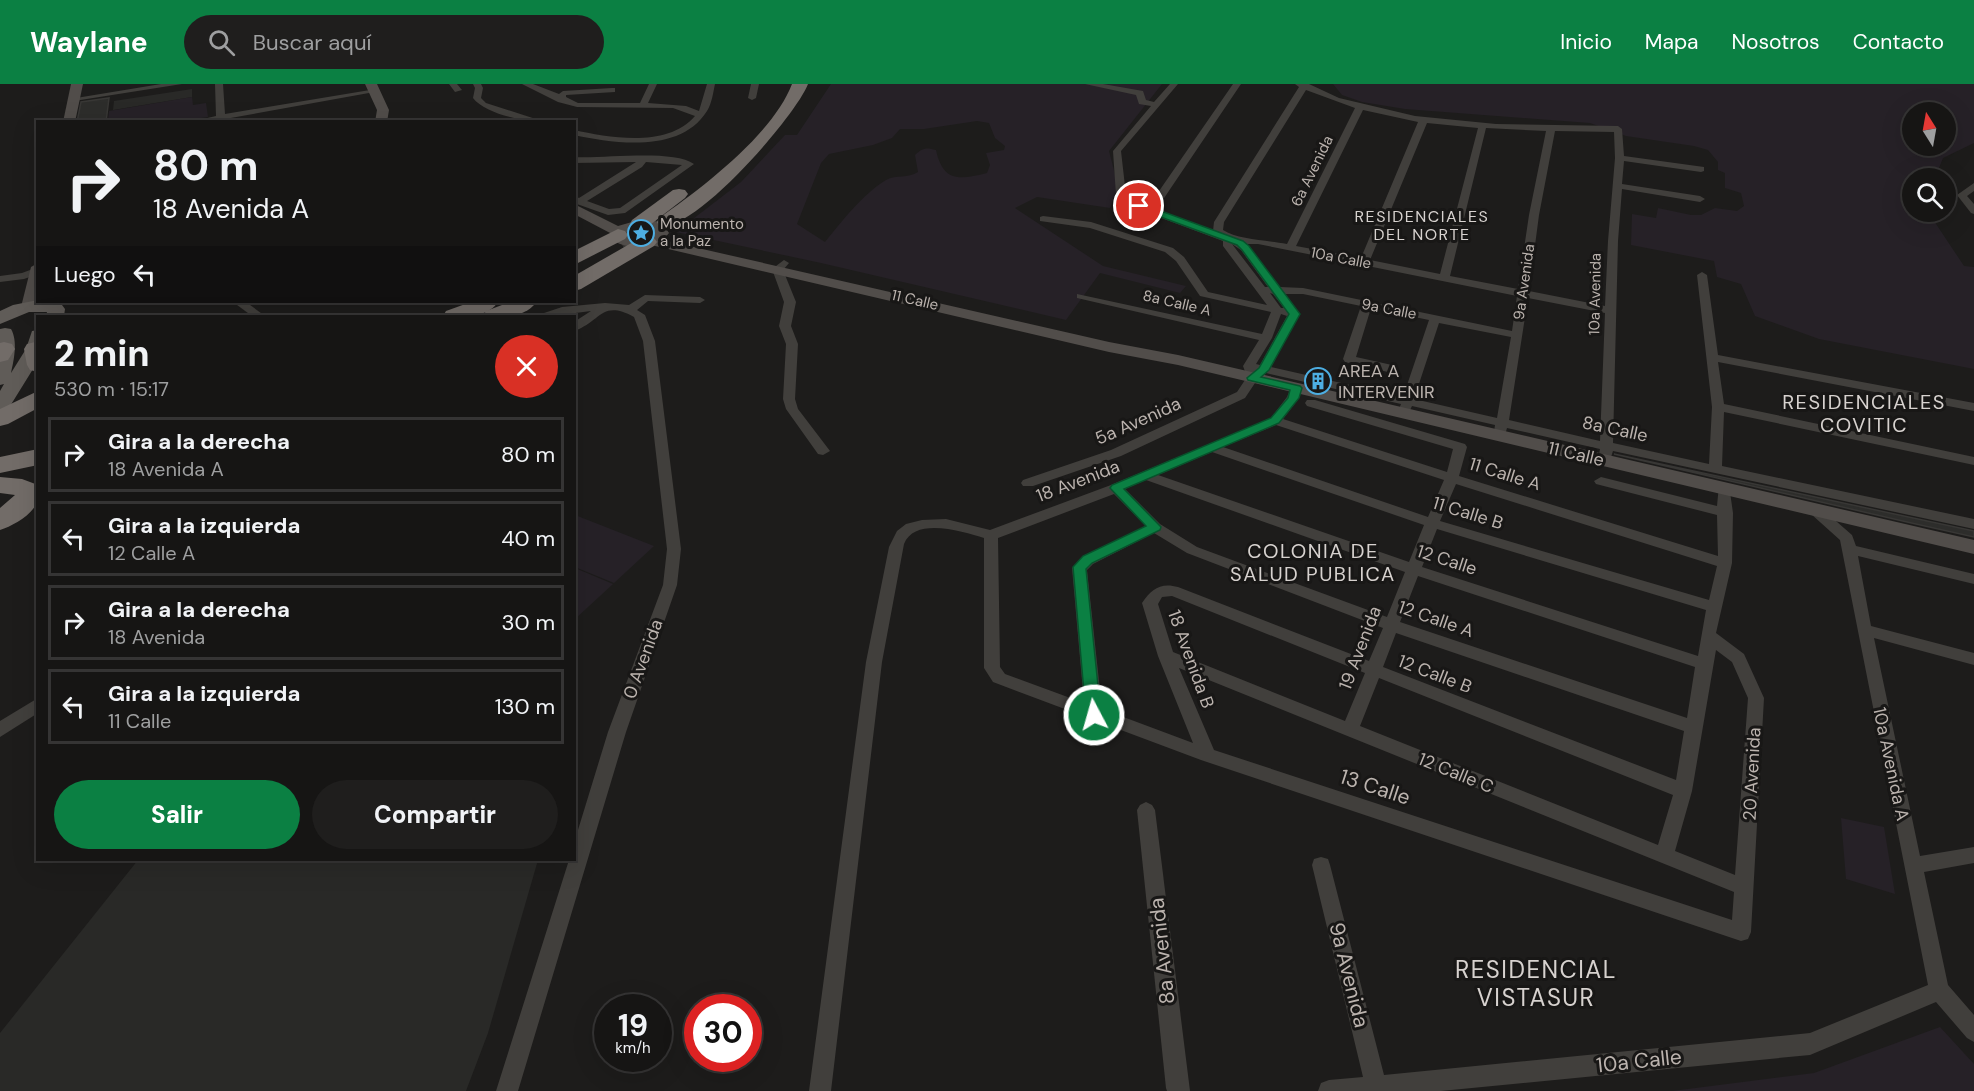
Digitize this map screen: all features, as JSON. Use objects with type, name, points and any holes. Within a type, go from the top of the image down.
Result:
[{"type":"highway","points":[[576,258],[641,233],[676,226],[741,173],[778,133],[783,124],[776,113],[783,84]]},
{"type":"highway","points":[[576,283],[641,233],[733,146],[761,116],[776,113],[800,84]]},
{"type":"highway","points":[[576,267],[641,233]]},
{"type":"highway","points":[[576,275],[641,233]]},
{"type":"highway","points":[[456,315],[486,303]]},
{"type":"highway","points":[[475,315],[505,303]]},
{"type":"highway","points":[[496,315],[524,303]]},
{"type":"highway","points":[[513,315],[540,303]]},
{"type":"highway","points":[[0,419],[36,399]]},
{"type":"highway","points":[[0,465],[36,457]]},
{"type":"highway","points":[[0,476],[36,468]]},
{"type":"highway","points":[[0,485],[22,487],[28,490],[29,494],[19,507],[0,521]]},
{"type":"highway","points":[[0,530],[36,509]]},
{"type":"main road","points":[[0,380],[5,358],[2,337],[10,313],[32,304],[52,307],[56,309],[55,315]]},
{"type":"main road","points":[[2,337],[36,328]]},
{"type":"main road","points":[[0,407],[36,352]]},
{"type":"street","points":[[69,120],[77,84]]},
{"type":"street","points":[[74,99],[178,84]]},
{"type":"street","points":[[219,84],[220,119],[374,88],[383,110],[381,120]]},
{"type":"street","points":[[477,84],[479,88],[477,98],[483,105],[534,120]]},
{"type":"street","points":[[525,84],[564,99],[607,106],[686,108],[700,116]]},
{"type":"street","points":[[564,99],[567,84]]},
{"type":"street","points":[[643,106],[653,84]]},
{"type":"street","points":[[576,132],[624,140],[652,139],[676,134],[692,125],[700,116],[704,110],[711,84]]},
{"type":"street","points":[[752,98],[755,84]]},
{"type":"street","points":[[1089,84],[1140,93],[1142,102],[1156,105],[1174,84]]},
{"type":"street","points":[[1151,210],[1237,84]]},
{"type":"street","points":[[1294,314],[1245,248],[1218,231],[1219,222],[1303,85],[1360,107],[1423,121],[1551,128]]},
{"type":"street","points":[[564,99],[614,87]]},
{"type":"street","points":[[607,106],[614,87]]},
{"type":"street","name":"10a Calle","points":[[1156,105],[1117,151],[1121,195],[1127,202],[1229,240],[1258,241],[1612,311]]},
{"type":"street","name":"6a Avenida","points":[[1290,248],[1360,107]]},
{"type":"street","points":[[1364,263],[1423,121]]},
{"type":"street","points":[[1444,278],[1484,125]]},
{"type":"street","name":"10a Avenida","points":[[1551,128],[1618,129],[1620,158],[1613,241],[1606,453]]},
{"type":"street","name":"9a Avenida","points":[[1501,429],[1524,294],[1532,227],[1551,128]]},
{"type":"street","points":[[1620,158],[1701,169]]},
{"type":"street","points":[[576,160],[643,160],[690,164],[625,210],[608,212],[578,204]]},
{"type":"street","points":[[578,204],[639,165],[643,160]]},
{"type":"street","points":[[576,169],[589,162]]},
{"type":"street","points":[[1618,186],[1700,199]]},
{"type":"street","points":[[1974,186],[1962,195],[1974,211]]},
{"type":"street","points":[[578,204],[599,219],[641,233]]},
{"type":"street","points":[[1043,219],[1058,219],[1085,225],[1169,250],[1180,259],[1204,294],[1294,314]]},
{"type":"street","name":"11 Calle","points":[[641,233],[1109,347],[1255,371],[1296,388],[1405,407],[1606,453],[1724,488],[1974,547]]},
{"type":"street","points":[[1229,240],[1227,244],[1277,310]]},
{"type":"street","points":[[780,266],[790,302],[785,326],[792,344],[789,399],[792,409],[823,451]]},
{"type":"street","points":[[0,279],[24,276],[36,270]]},
{"type":"street","points":[[1702,275],[1718,407],[1715,469]]},
{"type":"street","points":[[0,310],[32,304],[36,276]]},
{"type":"street","name":"9a Calle","points":[[1262,290],[1303,291],[1516,335]]},
{"type":"street","name":"8a Calle A","points":[[1081,296],[1266,338]]},
{"type":"street","points":[[544,315],[562,310],[605,306],[631,309],[645,298],[700,300]]},
{"type":"street","points":[[240,303],[258,315]]},
{"type":"street","points":[[1367,305],[1349,359],[1388,368]]},
{"type":"street","points":[[576,327],[605,306]]},
{"type":"street","name":"0 Avenida","points":[[507,1091],[617,732],[670,585],[674,549],[649,341],[639,315],[631,309]]},
{"type":"street","name":"5a Avenida","points":[[1255,371],[1277,310]]},
{"type":"street","name":"5a Avenida","points":[[1028,483],[1116,453],[1241,395],[1294,314]]},
{"type":"street","points":[[1255,371],[1405,407],[1435,318]]},
{"type":"street","points":[[1712,357],[1974,407]]},
{"type":"street","name":"18 Avenida","points":[[991,535],[1147,476],[1275,421],[1293,398],[1296,388]]},
{"type":"street","name":"19 Avenida","points":[[1311,404],[1460,447],[1452,478],[1390,624],[1350,730]]},
{"type":"street","points":[[1718,407],[1974,460]]},
{"type":"street","name":"11 Calle A","points":[[1275,421],[1725,562]]},
{"type":"street","name":"11 Calle B","points":[[1212,448],[1432,523],[1714,607]]},
{"type":"street","name":"8a Calle","points":[[1606,453],[1715,469],[1974,524]]},
{"type":"street","name":"12 Calle","points":[[1147,476],[1413,569],[1704,664]]},
{"type":"street","points":[[1601,481],[1726,513]]},
{"type":"street","name":"12 Calle A","points":[[1116,488],[1155,527],[1191,550],[1390,624],[1695,728]]},
{"type":"street","points":[[1664,856],[1683,791],[1708,650],[1708,635],[1725,562],[1724,488]]},
{"type":"street","points":[[1816,511],[1848,544],[1974,579]]},
{"type":"street","points":[[1848,544],[1864,522]]},
{"type":"street","points":[[820,1091],[874,662],[896,547],[902,534],[917,526],[939,523],[959,525],[991,535]]},
{"type":"street","points":[[1094,715],[1079,567],[1088,560],[1155,527]]},
{"type":"street","name":"13 Calle","points":[[991,535],[992,668],[999,678],[1208,756],[1741,932]]},
{"type":"street","name":"10a Avenida A","points":[[1848,544],[1938,990]]},
{"type":"street","name":"18 Avenida B","points":[[1173,591],[1158,592],[1150,603],[1166,657],[1208,756]]},
{"type":"street","name":"12 Calle B","points":[[1173,591],[1683,791]]},
{"type":"street","points":[[1864,630],[1974,659]]},
{"type":"street","name":"20 Avenida","points":[[1708,635],[1738,658],[1756,698],[1741,932]]},
{"type":"street","name":"12 Calle C","points":[[1166,657],[1745,888]]},
{"type":"street","points":[[0,730],[36,705]]},
{"type":"street","name":"8a Avenida","points":[[1146,810],[1175,1077],[1179,1091]]},
{"type":"street","points":[[1912,866],[1974,855]]},
{"type":"street","name":"9a Avenida","points":[[1321,864],[1376,1086]]},
{"type":"street","points":[[1938,990],[1974,1031]]},
{"type":"street","name":"10a Calle","points":[[1329,1091],[1810,1044],[1938,990]]},
{"type":"shaded area","points":[[831,84],[1162,84],[1109,151],[1118,186],[1110,208],[1037,197],[1015,208],[1103,266],[1186,286],[1180,293],[1100,273],[1066,320],[676,232],[741,182],[785,135],[797,135]],"holes":[[[977,121],[989,123],[995,138],[1005,146],[1004,150],[986,153],[990,165],[987,173],[968,177],[954,176],[943,168],[936,150],[924,149],[915,155],[918,172],[890,178],[877,186],[853,208],[825,242],[797,224],[821,163],[829,154],[873,145],[892,138],[900,129],[924,129]]]},
{"type":"shaded area","points":[[1333,84],[1974,84],[1974,143],[1956,152],[1956,102],[1902,102],[1902,156],[1947,156],[1943,158],[1939,168],[1902,168],[1902,222],[1936,222],[1964,266],[1974,267],[1974,369],[1819,339],[1755,316],[1741,284],[1717,277],[1714,261],[1631,245],[1632,214],[1656,218],[1658,208],[1701,215],[1715,208],[1737,211],[1744,206],[1741,193],[1725,188],[1725,173],[1718,170],[1718,162],[1708,150],[1626,136],[1590,123],[1405,109],[1362,102],[1342,95]]},
{"type":"shaded area","points":[[192,89],[192,97],[113,110],[114,101]]},
{"type":"shaded area","points":[[192,97],[193,105],[206,103],[208,117],[188,120],[108,120],[109,111]]},
{"type":"shaded area","points":[[576,515],[654,546],[614,583],[576,567]]},
{"type":"shaded area","points":[[576,568],[613,584],[576,618]]},
{"type":"shaded area","points":[[1841,818],[1884,827],[1895,894],[1846,879]]},
{"type":"shaded area","points":[[137,861],[538,861],[488,1033],[466,1091],[0,1091],[0,1033]]},
{"type":"shaded area","points":[[1940,1027],[1974,1064],[1974,1091],[1672,1091],[1814,1073]]},
{"type":"building","points":[[109,98],[106,120],[77,120],[81,102]]},
{"type":"building","points":[[1614,454],[1974,531],[1974,537],[1907,522]]},
{"type":"tunnel","points":[[624,248],[666,222]]},
{"type":"place","name":"Monumento a la Paz","points":[[641,233]]},
{"type":"place","name":"AREA A INTERVENIR","points":[[1318,381]]},
{"type":"district","name":"RESIDENCIALES DEL NORTE","points":[[1422,225]]},
{"type":"district","name":"RESIDENCIALES COVITIC","points":[[1864,414]]},
{"type":"district","name":"COLONIA DE SALUD PUBLICA","points":[[1313,562]]},
{"type":"district","name":"RESIDENCIAL VISTASUR","points":[[1536,983]]},
{"type":"route","points":[[1094,715],[1079,567],[1088,560],[1155,527],[1116,488],[1275,421],[1293,398],[1296,388],[1252,378],[1263,370],[1294,314],[1245,248],[1240,243],[1139,206]]}]
